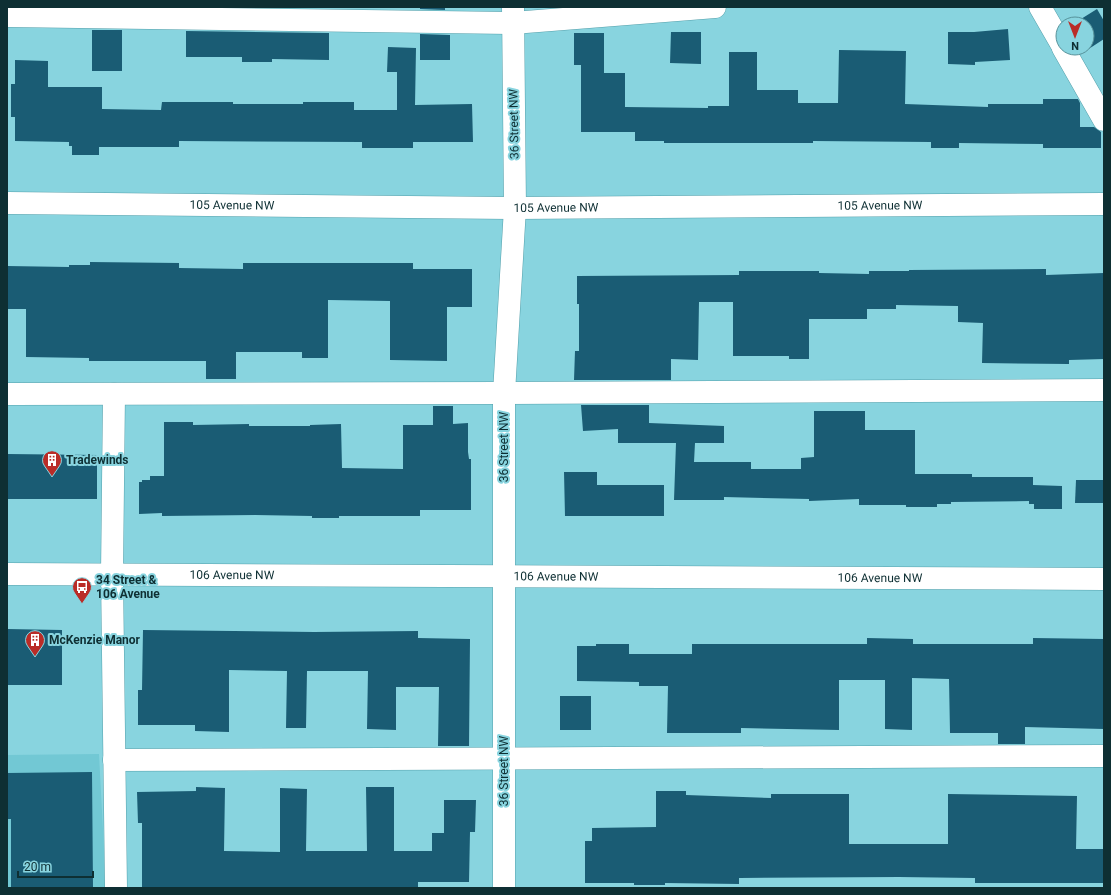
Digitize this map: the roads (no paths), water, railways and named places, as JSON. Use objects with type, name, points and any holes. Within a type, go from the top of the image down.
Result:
[{"type":"street","points":[[7,16],[513,15],[715,7]]},
{"type":"street","points":[[1040,7],[1055,34]]},
{"type":"street","name":"36 Street NW","points":[[504,888],[504,393],[515,208],[513,15]]},
{"type":"street","points":[[1068,56],[1104,120]]},
{"type":"street","name":"105 Avenue NW","points":[[7,204],[515,208],[1104,204]]},
{"type":"street","points":[[7,394],[1104,390]]},
{"type":"street","points":[[114,394],[112,575],[116,888]]},
{"type":"street","name":"106 Avenue NW","points":[[7,574],[1104,579]]},
{"type":"street","points":[[114,760],[1104,756]]},
{"type":"place","name":"Tradewinds","points":[[52,477]]},
{"type":"place","name":"34 Street & 106 Avenue","points":[[82,604]]},
{"type":"place","name":"McKenzie Manor","points":[[35,657]]}]
